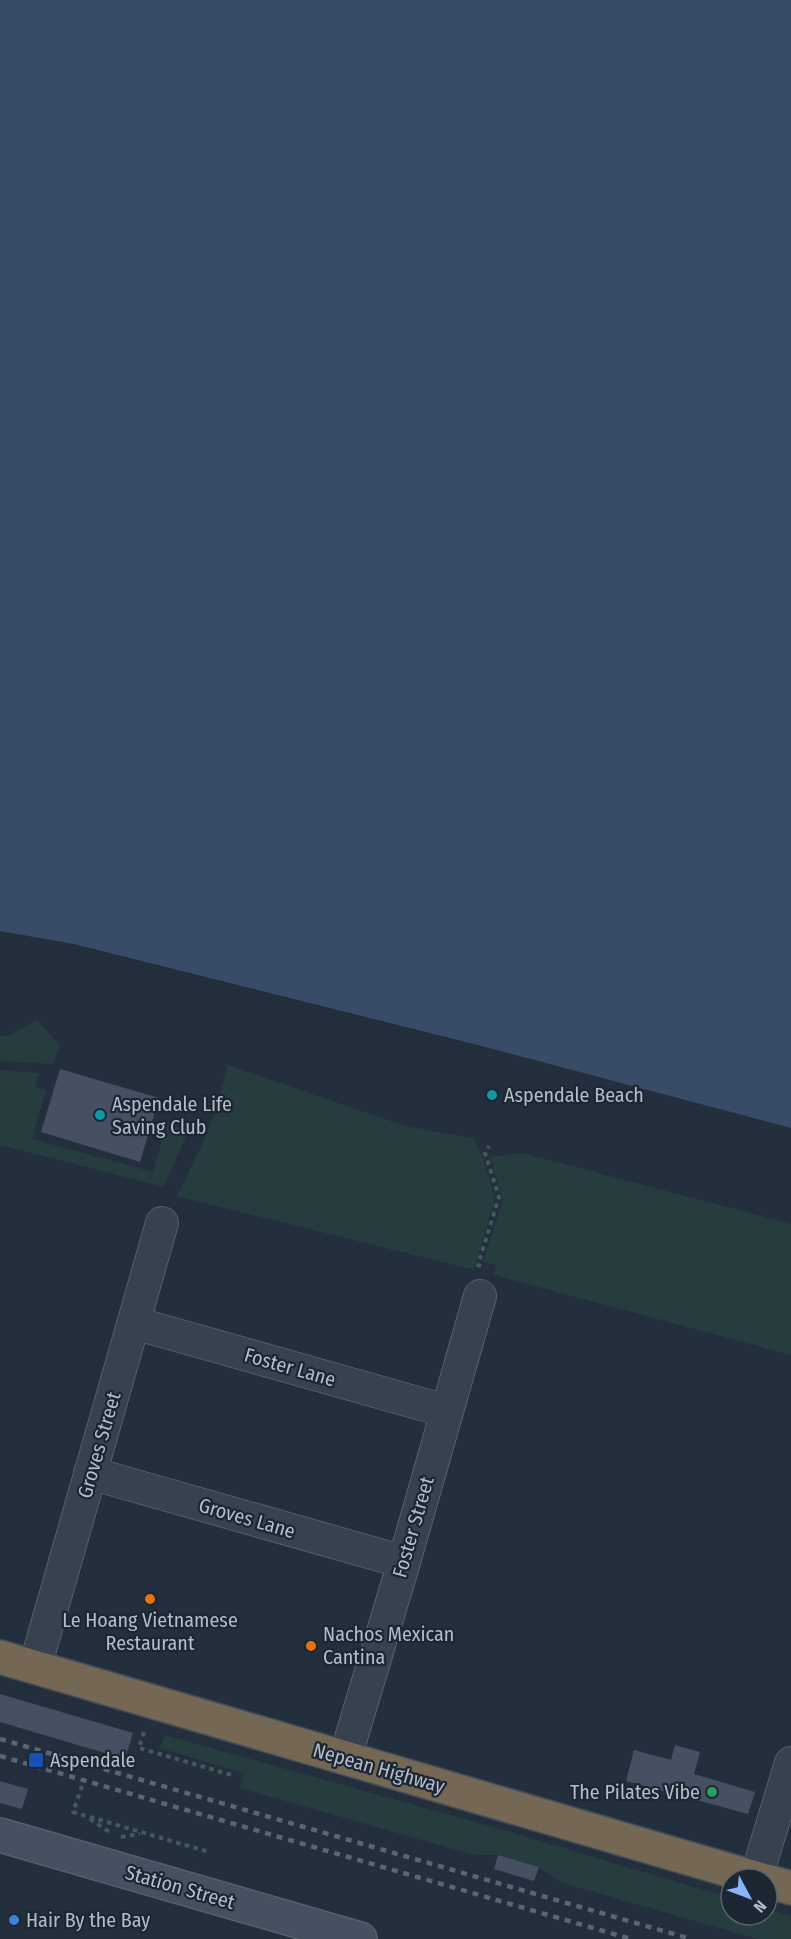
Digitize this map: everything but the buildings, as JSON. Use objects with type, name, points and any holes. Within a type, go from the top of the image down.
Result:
[{"type":"highway","name":"Nepean Highway","points":[[0,1657],[719,1868]]},
{"type":"street","name":"Groves Street","points":[[34,1667],[162,1223]]},
{"type":"street","name":"Foster Street","points":[[345,1758],[404,1562],[481,1286]]},
{"type":"street","name":"Foster Lane","points":[[134,1323],[446,1411]]},
{"type":"street","name":"Groves Lane","points":[[90,1473],[404,1562]]},
{"type":"street","points":[[761,1867],[791,1763]]},
{"type":"street","name":"Station Street","points":[[0,1834],[360,1939]]},
{"type":"path","points":[[481,1286],[484,1267],[478,1265],[499,1197],[485,1153],[489,1146]]},
{"type":"path","points":[[144,1732],[139,1748],[235,1776]]},
{"type":"path","points":[[82,1786],[73,1812],[209,1852]]},
{"type":"path","points":[[87,1816],[118,1838],[144,1833]]},
{"type":"green space","points":[[37,1020],[60,1046],[53,1064],[0,1061],[0,1035],[6,1037]]},
{"type":"green space","points":[[228,1065],[405,1126],[474,1138],[483,1158],[495,1198],[474,1270],[177,1196],[208,1132]]},
{"type":"green space","points":[[0,1070],[39,1073],[35,1087],[46,1090],[32,1139],[153,1172],[167,1123],[184,1129],[187,1134],[164,1187],[0,1145]]},
{"type":"green space","points":[[523,1153],[791,1224],[791,1355],[494,1275],[496,1265],[483,1262],[503,1199],[490,1157]]},
{"type":"green space","points":[[165,1735],[500,1829],[719,1894],[719,1927],[779,1927],[779,1912],[791,1916],[791,1939],[757,1939],[563,1883],[539,1867],[498,1855],[474,1855],[240,1788],[244,1773],[160,1748]]},
{"type":"water","points":[[0,0],[791,0],[791,1128],[478,1045],[74,944],[0,931]]},
{"type":"railway","points":[[0,1739],[691,1939]]},
{"type":"railway","points":[[0,1756],[631,1939]]},
{"type":"place","name":"Aspendale Beach","points":[[492,1095]]},
{"type":"place","name":"Aspendale Life Saving Club","points":[[100,1115]]},
{"type":"place","name":"Le Hoang Vietnamese Restaurant","points":[[150,1599]]},
{"type":"place","name":"Nachos Mexican Cantina","points":[[311,1646]]},
{"type":"place","name":"Aspendale","points":[[36,1760]]},
{"type":"place","name":"The Pilates Vibe","points":[[712,1792]]},
{"type":"place","name":"Hair By the Bay","points":[[14,1920]]}]
